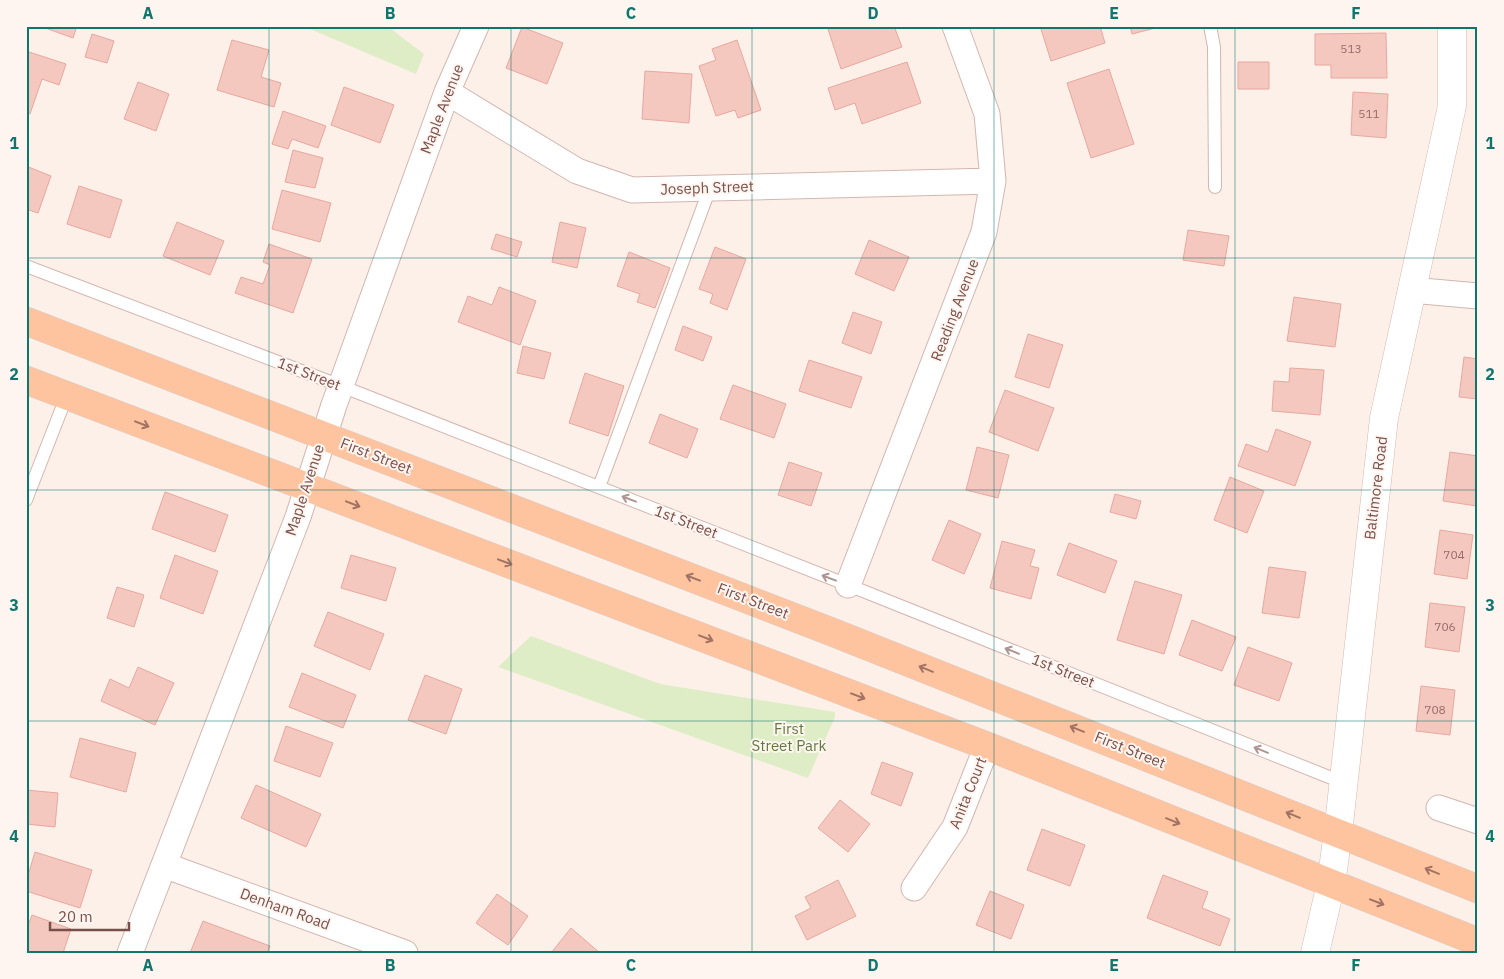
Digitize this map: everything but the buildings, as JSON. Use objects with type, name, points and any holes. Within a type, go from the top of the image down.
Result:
[{"type":"main road","name":"First Street","points":[[26,321],[832,632],[1478,889]]},
{"type":"main road","points":[[26,380],[987,746],[1478,942]]},
{"type":"street","name":"Maple Avenue","points":[[130,953],[298,517],[324,435],[447,92],[476,26]]},
{"type":"street","name":"Reading Avenue","points":[[848,585],[984,232],[993,181],[987,114],[955,26]]},
{"type":"street","name":"Baltimore Road","points":[[1315,953],[1331,884],[1338,833],[1384,418],[1410,290],[1452,106],[1452,26]]},
{"type":"street","name":"Joseph Street","points":[[447,92],[577,171],[632,190],[993,181]]},
{"type":"street","points":[[1410,290],[1478,296]]},
{"type":"street","name":"Anita Court","points":[[914,888],[955,827],[987,746]]},
{"type":"street","points":[[1439,808],[1478,821]]},
{"type":"street","name":"Denham Road","points":[[164,864],[405,953]]},
{"type":"lane","points":[[1210,26],[1214,47],[1215,187]]},
{"type":"lane","points":[[599,487],[710,188]]},
{"type":"lane","name":"1st Street","points":[[26,266],[342,386],[1344,783]]},
{"type":"lane","points":[[26,500],[67,395]]},
{"type":"green space","points":[[303,26],[387,26],[424,54],[416,74]]},
{"type":"green space","name":"First Street Park","points":[[531,636],[660,684],[835,712],[835,717],[808,778],[498,667]]}]
